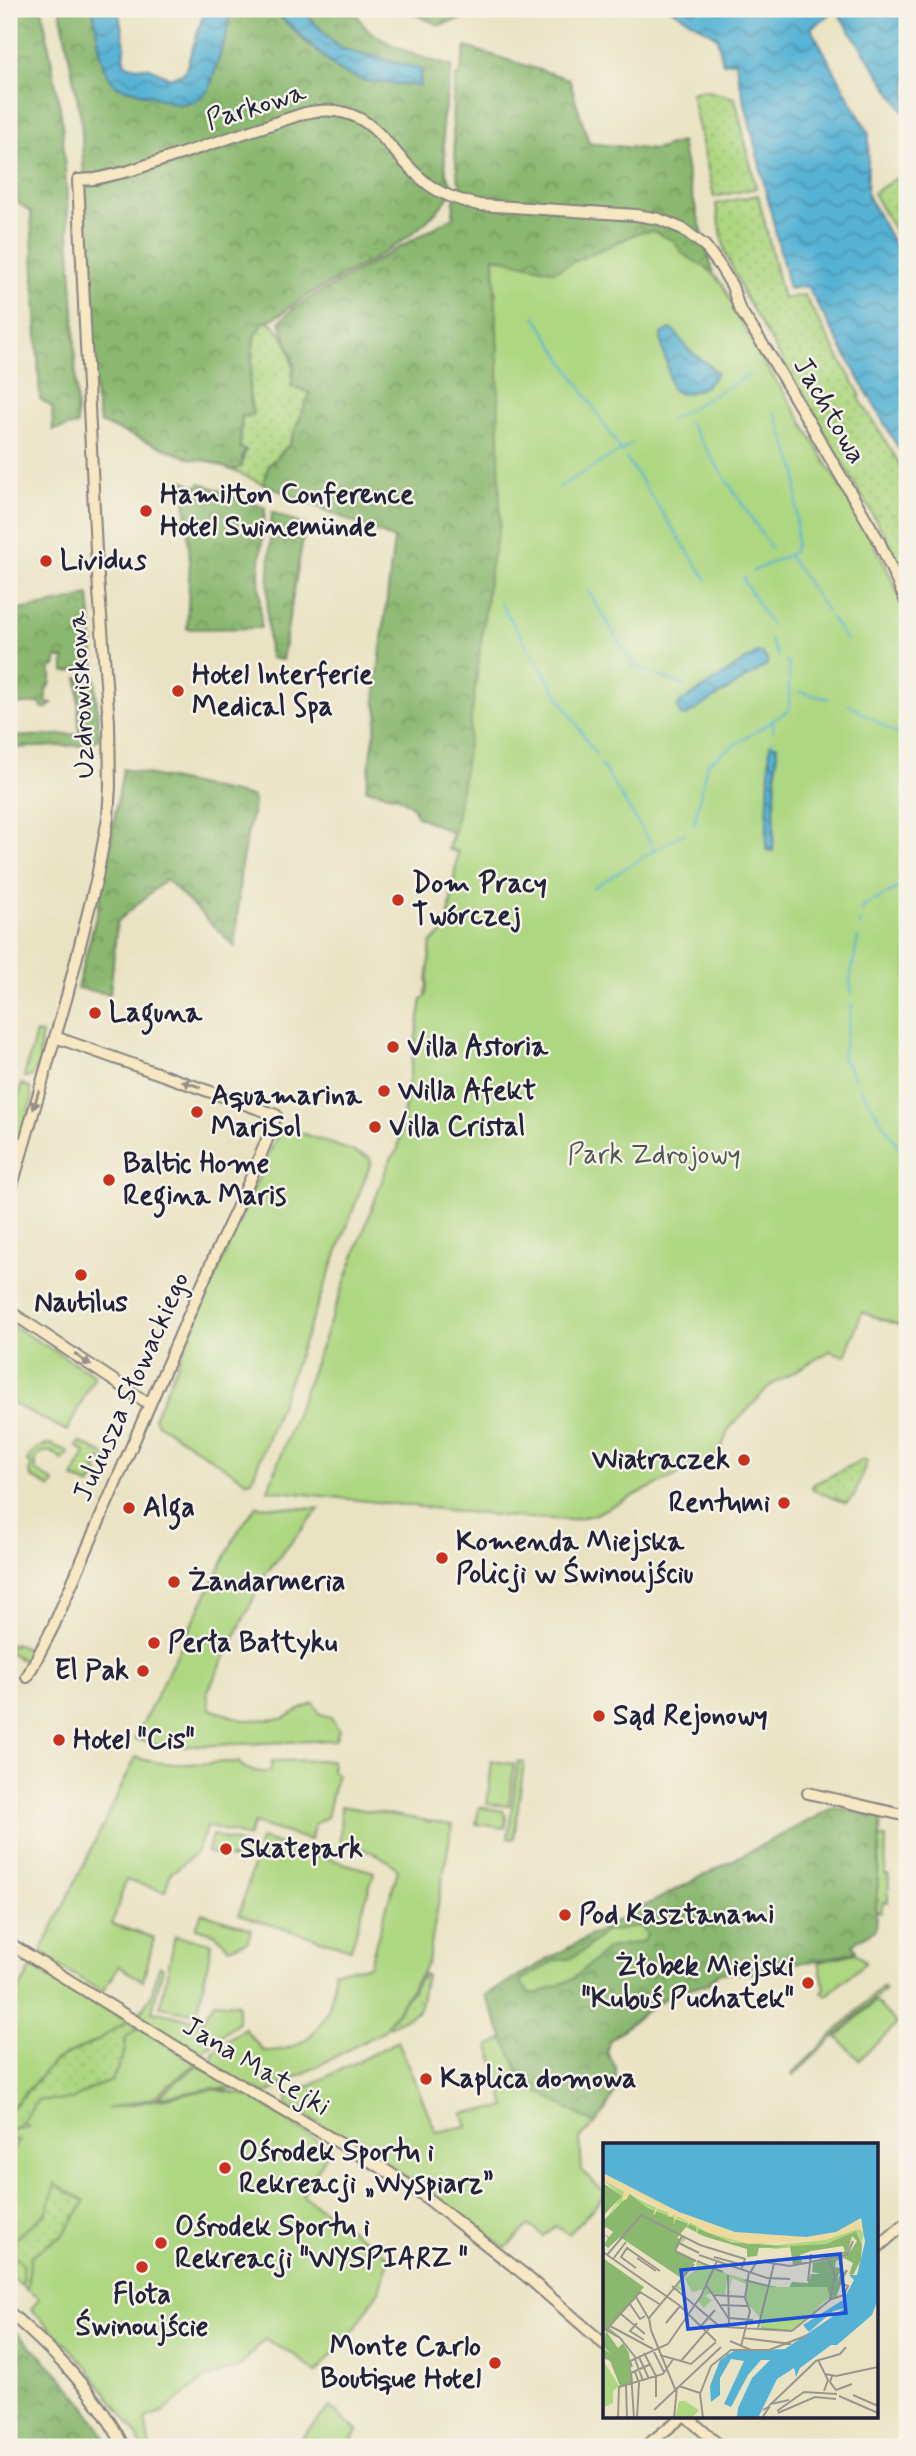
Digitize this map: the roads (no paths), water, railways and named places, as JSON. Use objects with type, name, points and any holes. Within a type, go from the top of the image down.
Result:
[{"type":"street","name":"Parkowa","points":[[78,180],[121,173],[305,113],[333,110],[372,125],[428,185],[456,199],[479,205],[648,217],[676,225],[705,246]]},
{"type":"street","name":"Uzdrowiskowa","points":[[9,1196],[97,877],[110,786],[109,722],[95,538],[78,180]]},
{"type":"street","name":"Jachtowa","points":[[705,246],[732,286],[739,308],[767,350],[879,541],[907,604]]},
{"type":"street","name":"Juliusza Słowackiego","points":[[27,1677],[58,1615],[233,1219],[276,1115],[55,1037]]},
{"type":"street","points":[[9,1311],[149,1404]]},
{"type":"street","points":[[808,1793],[907,1816]]},
{"type":"street","name":"Jana Matejki","points":[[9,1943],[199,2062],[423,2195],[525,2275],[603,2343]]},
{"type":"street","points":[[878,2247],[907,2222]]},
{"type":"street","points":[[9,2312],[72,2372],[103,2411],[124,2447]]},
{"type":"street","points":[[645,2447],[681,2418]]},
{"type":"street","points":[[686,2418],[721,2447]]},
{"type":"water","points":[[93,9],[118,9],[125,45],[124,63],[150,68],[170,78],[185,72],[205,9],[231,9],[209,90],[195,102],[177,104],[117,86],[109,78],[101,57]]},
{"type":"water","points":[[272,9],[301,9],[339,48],[421,69],[420,86],[366,81],[339,71]]},
{"type":"water","points":[[671,9],[907,9],[907,116],[836,10],[811,28],[869,134],[867,194],[907,269],[906,462],[807,286],[789,289],[735,61],[723,63],[717,37]]},
{"type":"water","points":[[671,329],[690,351],[717,373],[709,383],[699,389],[683,394],[677,393],[671,386],[661,334]]},
{"type":"water","points":[[757,653],[762,653],[767,665],[686,716],[681,715],[677,708],[680,703]]},
{"type":"water","points":[[770,744],[777,745],[773,851],[766,850]]},
{"type":"waterway","points":[[535,316],[622,452]]},
{"type":"waterway","points":[[670,420],[750,374]]},
{"type":"waterway","points":[[775,413],[797,472],[796,545],[794,551],[788,555]]},
{"type":"waterway","points":[[688,421],[771,548]]},
{"type":"waterway","points":[[559,487],[632,444]]},
{"type":"waterway","points":[[626,458],[707,580]]},
{"type":"waterway","points":[[753,571],[788,555],[827,611]]},
{"type":"waterway","points":[[745,577],[743,579],[770,624]]},
{"type":"waterway","points":[[587,589],[634,666],[686,687]]},
{"type":"waterway","points":[[500,603],[596,755]]},
{"type":"waterway","points":[[831,618],[847,641]]},
{"type":"waterway","points":[[770,640],[778,656]]},
{"type":"waterway","points":[[694,825],[707,763],[789,710],[789,664],[785,661]]},
{"type":"waterway","points":[[800,692],[829,699]]},
{"type":"waterway","points":[[848,704],[907,740]]},
{"type":"waterway","points":[[773,721],[773,731]]},
{"type":"waterway","points":[[772,745],[773,740]]},
{"type":"waterway","points":[[601,764],[655,850],[685,833]]},
{"type":"waterway","points":[[593,888],[655,850]]},
{"type":"waterway","points":[[862,912],[863,907],[907,883]]},
{"type":"waterway","points":[[860,925],[861,920]]},
{"type":"waterway","points":[[852,994],[850,981],[858,937]]},
{"type":"waterway","points":[[852,1005],[842,1058],[855,1078]]},
{"type":"waterway","points":[[859,1086],[903,1154]]},
{"type":"place","name":"Hamilton Conference Hotel Swinemünde","points":[[146,511]]},
{"type":"place","name":"Lividus","points":[[46,561]]},
{"type":"place","name":"Hotel Interferie Medical Spa","points":[[178,691]]},
{"type":"place","name":"Dom Pracy Twórczej","points":[[398,900]]},
{"type":"place","name":"Laguna","points":[[95,1013]]},
{"type":"place","name":"Villa Astoria","points":[[393,1047]]},
{"type":"place","name":"Willa Afekt","points":[[384,1091]]},
{"type":"place","name":"Aquamarina MariSol","points":[[197,1112]]},
{"type":"place","name":"Villa Cristal","points":[[375,1127]]},
{"type":"place","name":"Baltic Home Regina Maris","points":[[109,1180]]},
{"type":"place","name":"Nautilus","points":[[81,1275]]},
{"type":"place","name":"Wiatraczek","points":[[744,1460]]},
{"type":"place","name":"Rentumi","points":[[784,1503]]},
{"type":"place","name":"Alga","points":[[129,1508]]},
{"type":"place","name":"Komenda Miejska Policji w Świnoujściu","points":[[442,1558]]},
{"type":"place","name":"Żandarmeria","points":[[174,1582]]},
{"type":"place","name":"Perła Bałtyku","points":[[154,1643]]},
{"type":"place","name":"El Pak","points":[[143,1671]]},
{"type":"place","name":"Sąd Rejonowy","points":[[599,1716]]},
{"type":"place","name":"Hotel \"Cis\"","points":[[59,1740]]},
{"type":"place","name":"Skatepark","points":[[226,1849]]},
{"type":"place","name":"Pod Kasztanami","points":[[565,1915]]},
{"type":"place","name":"Żłobek Miejski \"Kubuś Puchatek\"","points":[[808,1983]]},
{"type":"place","name":"Kaplica domowa","points":[[426,2079]]},
{"type":"place","name":"Ośrodek Sportu i Rekreacji „Wyspiarz”","points":[[225,2168]]},
{"type":"place","name":"Ośrodek Sportu i Rekreacji \"WYSPIARZ \"","points":[[161,2243]]},
{"type":"place","name":"Flota Świnoujście","points":[[142,2267]]},
{"type":"place","name":"Monte Carlo Boutique Hotel","points":[[495,2363]]},
{"type":"park label","name":"Park Zdrojowy","points":[[654,1155]]}]
